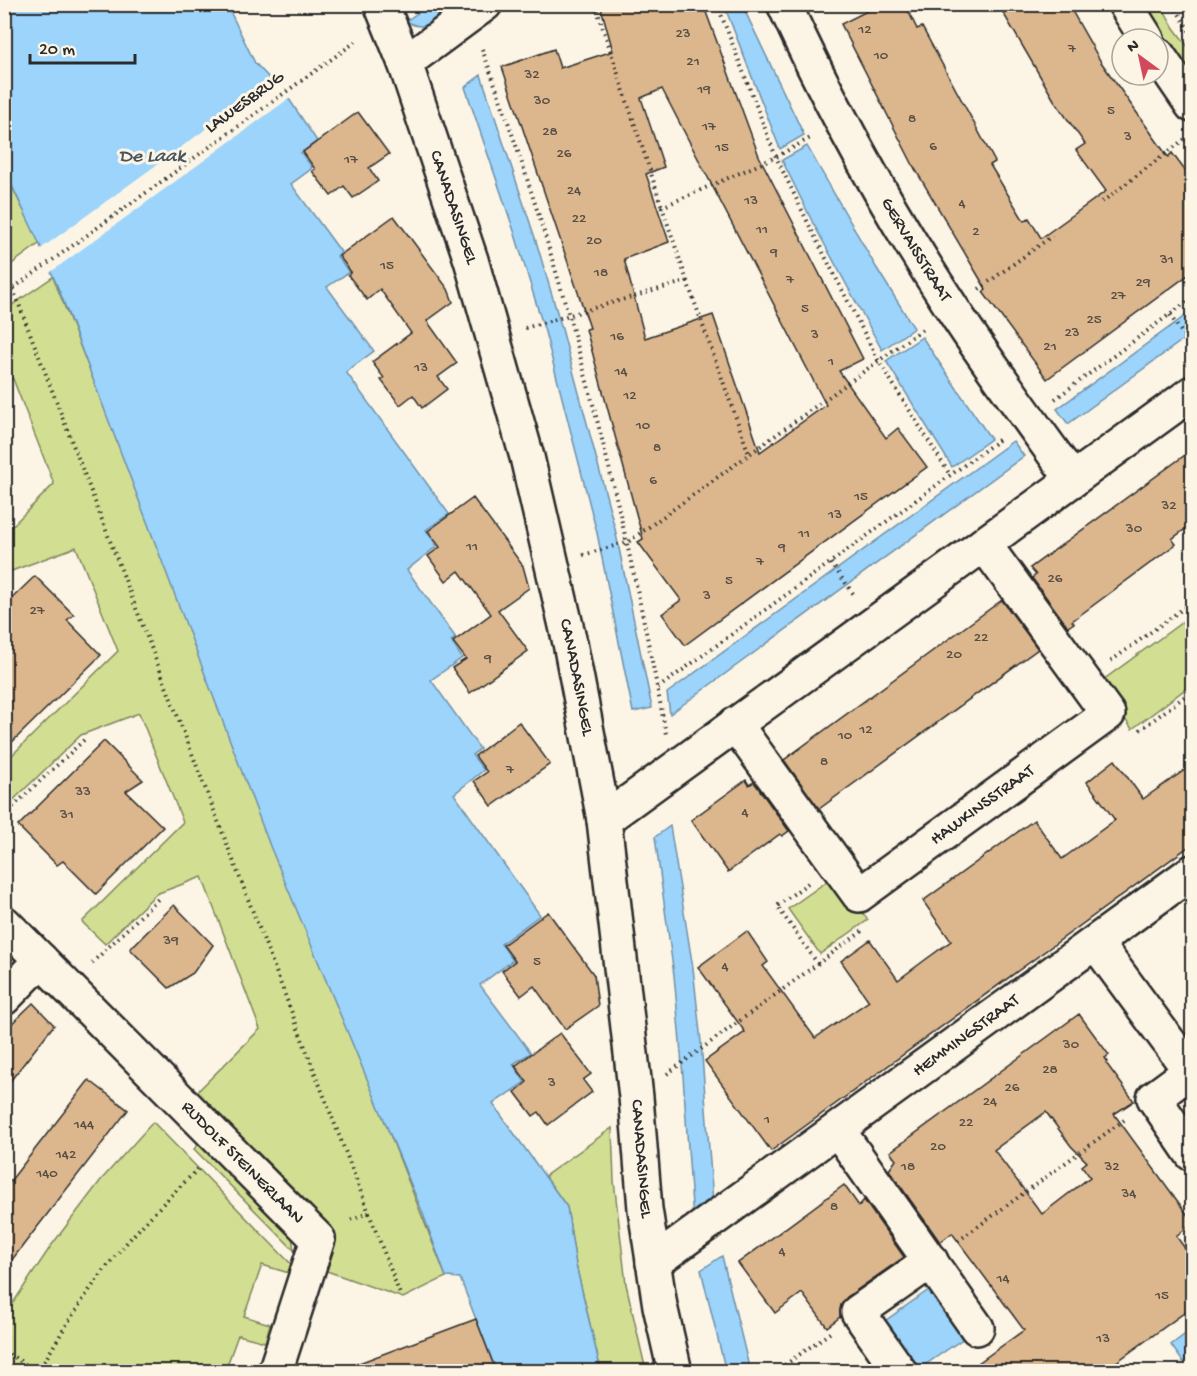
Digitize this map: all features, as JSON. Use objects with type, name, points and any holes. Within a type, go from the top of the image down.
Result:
[{"type":"street","name":"GERVAISSTRAAT","points":[[784,4],[842,121],[901,225],[952,308],[1073,480]]},
{"type":"street","points":[[1125,4],[1140,27]]},
{"type":"street","points":[[405,63],[477,10]]},
{"type":"street","name":"CANADASINGEL","points":[[384,12],[405,63],[471,260],[527,457],[570,643],[604,819],[636,1097],[645,1209],[652,1263],[675,1371]]},
{"type":"street","points":[[1170,73],[1192,105]]},
{"type":"street","points":[[604,819],[1192,393]]},
{"type":"street","name":"HAWKINSSTRAAT","points":[[735,724],[859,895],[1108,714],[984,544]]},
{"type":"street","name":"HEMMINGSTRAAT","points":[[652,1263],[1192,872]]},
{"type":"street","name":"RUDOLF STEINERLAAN","points":[[4,923],[318,1239],[275,1371]]},
{"type":"street","points":[[1096,943],[1192,1071],[1154,1098],[1192,1154]]},
{"type":"street","points":[[4,998],[41,960]]},
{"type":"street","points":[[838,1130],[977,1328]]},
{"type":"street","points":[[900,1371],[858,1312],[931,1262]]},
{"type":"path","points":[[595,4],[687,281],[749,454]]},
{"type":"path","points":[[717,4],[776,157],[878,360],[950,475]]},
{"type":"path","points":[[1173,4],[1192,35]]},
{"type":"path","points":[[477,10],[569,315],[628,542],[673,770]]},
{"type":"path","name":"LAWESBRUG","points":[[4,295],[303,78],[384,12]]},
{"type":"path","points":[[1102,202],[1192,133]]},
{"type":"path","points":[[662,207],[776,157]]},
{"type":"path","points":[[600,550],[628,542],[1052,236]]},
{"type":"path","points":[[542,323],[687,281]]},
{"type":"path","points":[[13,289],[401,1296]]},
{"type":"path","points":[[658,688],[1192,298]]},
{"type":"path","points":[[1170,315],[1192,348]]},
{"type":"path","points":[[831,563],[847,585]]},
{"type":"path","points":[[4,584],[13,576]]},
{"type":"path","points":[[1084,681],[1192,602]]},
{"type":"path","points":[[4,815],[85,739]]},
{"type":"path","points":[[818,964],[777,906],[836,863]]},
{"type":"path","points":[[68,986],[158,899]]},
{"type":"path","points":[[682,1063],[702,1049]]},
{"type":"path","points":[[931,1262],[1154,1098]]},
{"type":"path","points":[[4,1351],[38,1371],[80,1303],[127,1242],[150,1215],[202,1165]]},
{"type":"path","points":[[313,1234],[369,1213]]},
{"type":"path","points":[[775,1371],[858,1312]]},
{"type":"green space","points":[[1136,5],[1161,5],[1174,28],[1192,52],[1192,89],[1170,56],[1170,27],[1151,27]]},
{"type":"green space","points":[[4,171],[40,243],[5,269],[4,269]]},
{"type":"green space","points":[[53,277],[446,1277],[403,1298],[324,1270],[334,1240],[194,1095],[260,1029],[202,877],[156,894],[105,944],[82,922],[183,822],[139,713],[81,735],[5,808],[5,762],[118,651],[76,547],[5,575],[5,533],[54,484],[13,379],[5,381],[5,310]]},
{"type":"green space","points":[[1192,615],[1192,684],[1132,729],[1099,683]]},
{"type":"green space","points":[[836,875],[868,920],[820,954],[788,909]]},
{"type":"green space","points":[[153,1122],[292,1265],[289,1273],[262,1265],[244,1316],[270,1324],[265,1342],[238,1335],[225,1371],[5,1371],[5,1343],[8,1337],[5,1334],[5,1315],[51,1246],[101,1180]]},
{"type":"green space","points":[[612,1128],[614,1181],[626,1284],[646,1371],[601,1371],[576,1265],[567,1207],[545,1176]]},
{"type":"green space","points":[[202,1141],[288,1229],[294,1250],[194,1149]]},
{"type":"water","name":"De Laak","points":[[4,5],[227,5],[255,63],[289,99],[317,141],[301,153],[312,167],[291,184],[341,252],[337,256],[349,272],[327,287],[374,351],[346,372],[449,514],[426,530],[437,546],[407,570],[456,638],[451,641],[462,658],[431,680],[480,749],[472,755],[484,770],[454,794],[540,915],[501,944],[513,960],[480,985],[531,1053],[513,1064],[525,1082],[493,1104],[567,1207],[576,1265],[601,1371],[496,1371],[460,1278],[446,1277],[422,1211],[270,846],[61,295],[5,171]]},
{"type":"water","points":[[429,5],[461,5],[435,23],[421,26],[406,21]]},
{"type":"water","points":[[724,5],[742,5],[804,135],[780,149]]},
{"type":"water","points":[[481,75],[536,241],[562,329],[615,529],[652,708],[633,712],[597,533],[545,332],[514,231],[465,87]]},
{"type":"water","points":[[807,146],[876,267],[914,328],[882,350],[813,223],[782,160]]},
{"type":"water","points":[[1192,311],[1192,333],[1068,424],[1057,409]]},
{"type":"water","points":[[922,337],[991,439],[952,467],[886,361]]},
{"type":"water","points":[[1013,441],[1024,456],[670,714],[667,693]]},
{"type":"water","points":[[670,826],[693,968],[713,1202],[693,1220],[674,975],[655,837]]},
{"type":"water","points":[[722,1256],[750,1371],[726,1371],[701,1270]]},
{"type":"water","points":[[933,1287],[967,1336],[916,1371],[882,1323]]},
{"type":"water","points":[[1192,1329],[1192,1355],[1183,1362],[1171,1345]]},
{"type":"pier","points":[[275,79],[291,97],[48,274],[39,250]]},
{"type":"building","points":[[600,4],[703,4],[759,156],[863,359],[839,371],[886,438],[898,428],[927,467],[685,645],[662,614],[681,600],[638,542],[643,539],[586,329],[590,328],[502,67],[554,49],[560,68],[613,51]],"holes":[[[662,89],[826,405],[760,452],[713,315],[645,338],[624,259],[669,242],[646,174],[664,167],[641,98]]]},
{"type":"building","points":[[881,4],[905,4],[917,29],[922,27],[995,162],[990,165],[1024,221],[1029,218],[1041,238],[1106,191],[1076,150],[1085,144],[1054,100],[998,4],[1068,4],[1110,75],[1110,87],[1119,87],[1168,157],[1172,153],[1192,180],[1192,272],[1047,379],[983,292],[986,289],[915,169],[841,24]]},
{"type":"building","points":[[358,112],[389,154],[369,168],[378,181],[353,198],[344,186],[331,196],[312,171],[315,169],[303,152]]},
{"type":"building","points":[[394,216],[448,289],[453,302],[427,321],[457,363],[438,377],[447,389],[422,408],[413,395],[400,405],[381,380],[384,378],[372,362],[411,333],[380,289],[367,300],[348,275],[351,272],[339,256]]},
{"type":"building","points":[[1192,450],[1192,524],[1172,539],[1176,544],[1072,621],[1074,623],[1068,627],[1032,578],[1036,575],[1030,568]]},
{"type":"building","points":[[473,498],[523,566],[529,588],[498,610],[528,651],[470,693],[452,668],[466,659],[453,642],[491,614],[459,571],[446,581],[428,556],[440,547],[428,531]]},
{"type":"building","points":[[35,576],[74,615],[67,620],[101,655],[4,750],[4,606]]},
{"type":"building","points":[[1002,600],[1038,649],[819,809],[784,760]]},
{"type":"building","points":[[519,722],[550,764],[492,806],[474,781],[487,772],[475,756]]},
{"type":"building","points":[[104,741],[143,780],[126,791],[163,827],[96,894],[63,861],[57,865],[18,826]]},
{"type":"building","points":[[1115,760],[1143,799],[1192,765],[1192,844],[771,1151],[705,1061],[745,1032],[698,967],[747,931],[768,962],[763,966],[815,1038],[869,1001],[841,961],[870,940],[898,980],[951,941],[923,901],[1034,820],[1062,859],[1115,820],[1087,782]]},
{"type":"building","points":[[746,780],[749,785],[754,782],[789,831],[782,836],[780,834],[728,872],[691,820]]},
{"type":"building","points":[[174,905],[213,945],[193,973],[169,988],[130,949]]},
{"type":"building","points":[[548,912],[594,975],[598,1006],[565,1029],[534,986],[521,996],[502,971],[515,961],[503,945]]},
{"type":"building","points":[[33,1003],[54,1025],[4,1089],[4,1031]]},
{"type":"building","points":[[1079,1014],[1109,1055],[1105,1058],[1108,1062],[1106,1063],[1134,1101],[1114,1114],[1192,1221],[1192,1224],[1176,1236],[1192,1258],[1192,1307],[1104,1371],[967,1371],[1024,1330],[952,1233],[940,1242],[889,1170],[896,1160],[890,1152]],"holes":[[[1046,1112],[1071,1146],[1087,1162],[1082,1166],[1090,1177],[1042,1214],[994,1150]]]},
{"type":"building","points":[[560,1033],[591,1074],[583,1080],[592,1092],[548,1125],[539,1112],[533,1116],[515,1092],[527,1082],[515,1066]]},
{"type":"building","points":[[89,1080],[128,1110],[4,1270],[4,1189]]},
{"type":"building","points":[[844,1185],[859,1206],[864,1200],[904,1257],[847,1297],[841,1305],[840,1317],[827,1327],[802,1293],[775,1313],[738,1263]]},
{"type":"building","points":[[476,1319],[496,1371],[343,1371],[343,1369]]}]
